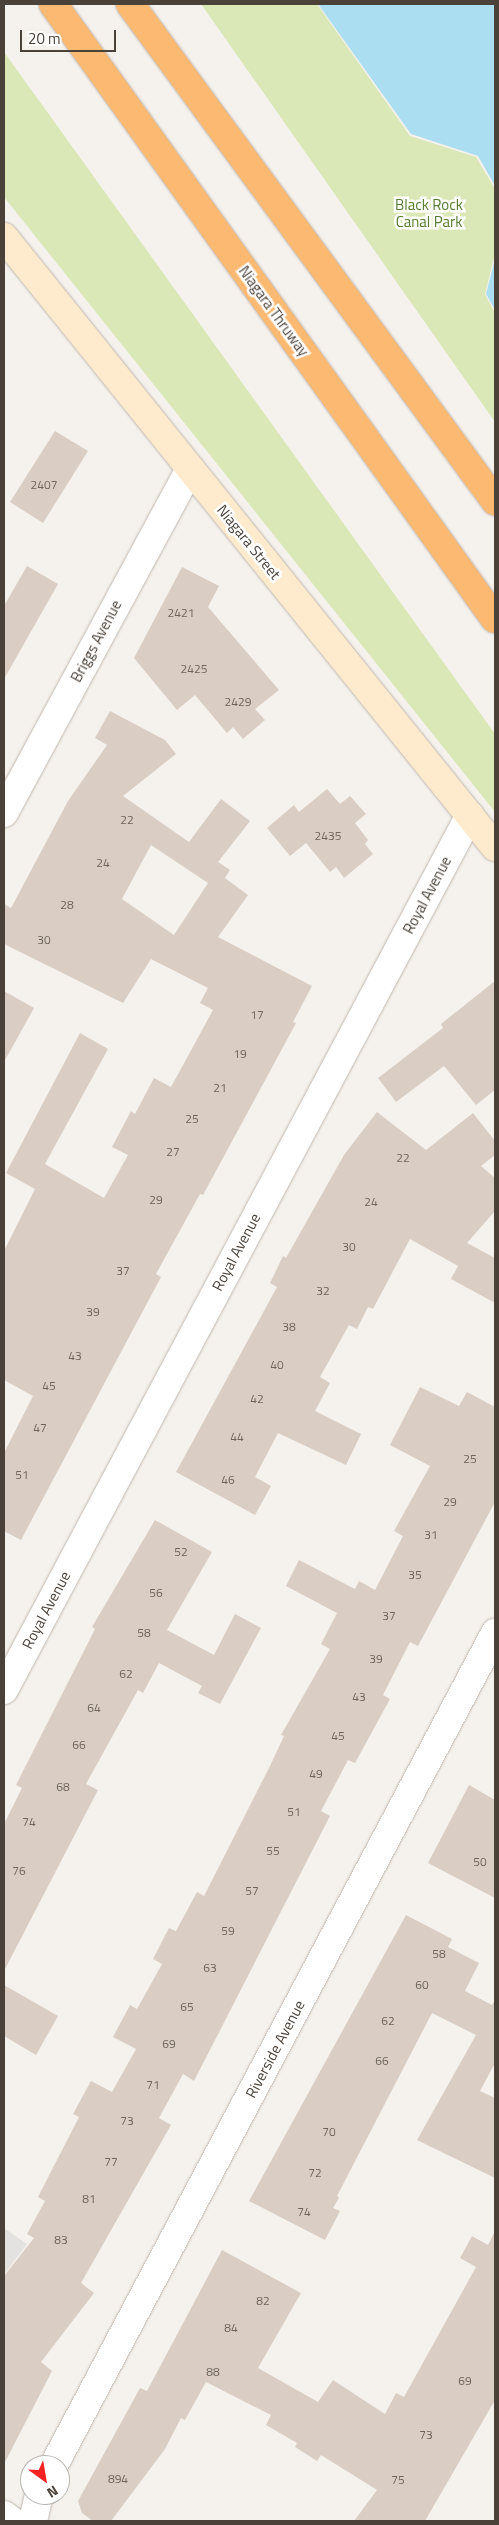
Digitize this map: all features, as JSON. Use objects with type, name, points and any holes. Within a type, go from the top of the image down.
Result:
[{"type":"highway","name":"Niagara Thruway","points":[[53,4],[495,619]]},
{"type":"highway","points":[[130,4],[495,501]]},
{"type":"main road","name":"Niagara Street","points":[[4,237],[495,847]]},
{"type":"street","name":"Briggs Avenue","points":[[4,813],[190,469]]},
{"type":"street","name":"Royal Avenue","points":[[4,1690],[470,815]]},
{"type":"street","name":"Riverside Avenue","points":[[59,2455],[495,1633]]},
{"type":"street","points":[[32,2521],[36,2505]]},
{"type":"street","points":[[4,2515],[12,2521]]},
{"type":"green space","name":"Black Rock Canal Park","points":[[201,4],[317,4],[410,136],[476,157],[495,189],[495,253],[485,294],[495,313],[495,422]]},
{"type":"green space","points":[[4,52],[495,734],[495,812],[4,197]]},
{"type":"shaded area","points":[[4,2228],[27,2244],[4,2274]]},
{"type":"water","points":[[318,4],[495,4],[495,186],[478,156],[411,134]]},
{"type":"water","points":[[495,259],[495,310],[486,294]]},
{"type":"building","points":[[55,431],[88,451],[43,523],[10,502]]},
{"type":"building","points":[[27,566],[58,584],[4,679],[4,606]]},
{"type":"building","points":[[182,567],[219,586],[208,607],[279,690],[255,709],[265,720],[243,739],[233,727],[227,733],[195,695],[177,710],[134,658]]},
{"type":"building","points":[[110,711],[165,740],[176,754],[123,796],[189,842],[221,799],[250,821],[218,862],[230,870],[225,878],[248,895],[218,937],[312,986],[293,1022],[296,1023],[203,1195],[200,1194],[156,1274],[161,1277],[21,1540],[4,1531],[4,1453],[33,1396],[4,1380],[4,1251],[35,1189],[6,1173],[80,1033],[108,1049],[45,1164],[104,1198],[128,1155],[112,1147],[131,1111],[135,1114],[154,1078],[171,1087],[213,1010],[200,1003],[208,988],[151,959],[123,1003],[4,944],[4,904],[11,908],[68,801],[107,745],[95,738]],"holes":[[[151,845],[208,883],[174,935],[122,899]]]},
{"type":"building","points":[[327,789],[340,804],[350,796],[366,814],[355,823],[368,840],[365,844],[373,854],[344,878],[336,867],[330,872],[306,843],[290,856],[267,828],[294,805],[299,812]]},
{"type":"building","points":[[495,981],[495,1090],[476,1105],[444,1066],[396,1102],[378,1078],[443,1028],[441,1024]]},
{"type":"building","points":[[4,991],[34,1008],[4,1062]]},
{"type":"building","points":[[377,1112],[426,1150],[473,1113],[495,1141],[495,1155],[481,1166],[495,1178],[495,1211],[467,1243],[495,1258],[495,1303],[451,1279],[458,1266],[410,1239],[373,1309],[368,1307],[357,1329],[349,1325],[320,1377],[330,1383],[315,1411],[361,1434],[346,1465],[278,1433],[255,1477],[271,1486],[255,1515],[176,1472],[277,1287],[270,1283],[283,1256],[286,1258],[344,1155]]},
{"type":"building","points":[[420,1387],[459,1406],[467,1392],[495,1407],[495,1502],[418,1646],[410,1642],[383,1695],[390,1699],[355,1763],[348,1760],[321,1811],[330,1816],[194,2081],[183,2074],[159,2118],[171,2125],[81,2283],[94,2293],[41,2362],[52,2371],[4,2464],[4,2276],[34,2238],[27,2234],[45,2201],[38,2197],[79,2117],[73,2114],[91,2081],[112,2092],[136,2049],[113,2037],[130,2005],[137,2009],[162,1964],[153,1959],[169,1928],[176,1931],[197,1892],[204,1896],[270,1766],[284,1736],[281,1735],[330,1649],[321,1644],[337,1613],[286,1586],[299,1560],[355,1589],[359,1581],[375,1590],[403,1536],[394,1531],[430,1466],[390,1445]]},
{"type":"building","points":[[155,1520],[212,1552],[167,1630],[214,1655],[235,1614],[261,1628],[220,1704],[198,1693],[202,1686],[159,1663],[143,1693],[138,1690],[86,1784],[98,1790],[4,1971],[4,1824],[22,1788],[16,1785],[95,1629],[92,1627]]},
{"type":"building","points":[[469,1785],[495,1800],[495,1898],[428,1863]]},
{"type":"building","points":[[406,1915],[452,1939],[448,1947],[479,1963],[465,1991],[492,2005],[495,2000],[495,2063],[480,2091],[495,2098],[495,2178],[417,2140],[476,2035],[432,2013],[337,2196],[339,2198],[333,2208],[340,2211],[325,2240],[249,2201]]},
{"type":"building","points":[[4,1985],[58,2016],[36,2055],[4,2036]]},
{"type":"building","points":[[495,2231],[495,2400],[425,2521],[354,2521],[377,2490],[321,2455],[317,2461],[295,2447],[297,2443],[266,2425],[271,2415],[206,2382],[185,2420],[181,2418],[165,2449],[111,2521],[93,2521],[82,2513],[78,2501],[140,2388],[147,2391],[222,2250],[301,2293],[258,2368],[318,2402],[333,2380],[385,2414],[396,2393],[404,2397],[476,2267],[460,2258],[472,2236],[488,2245]]}]
